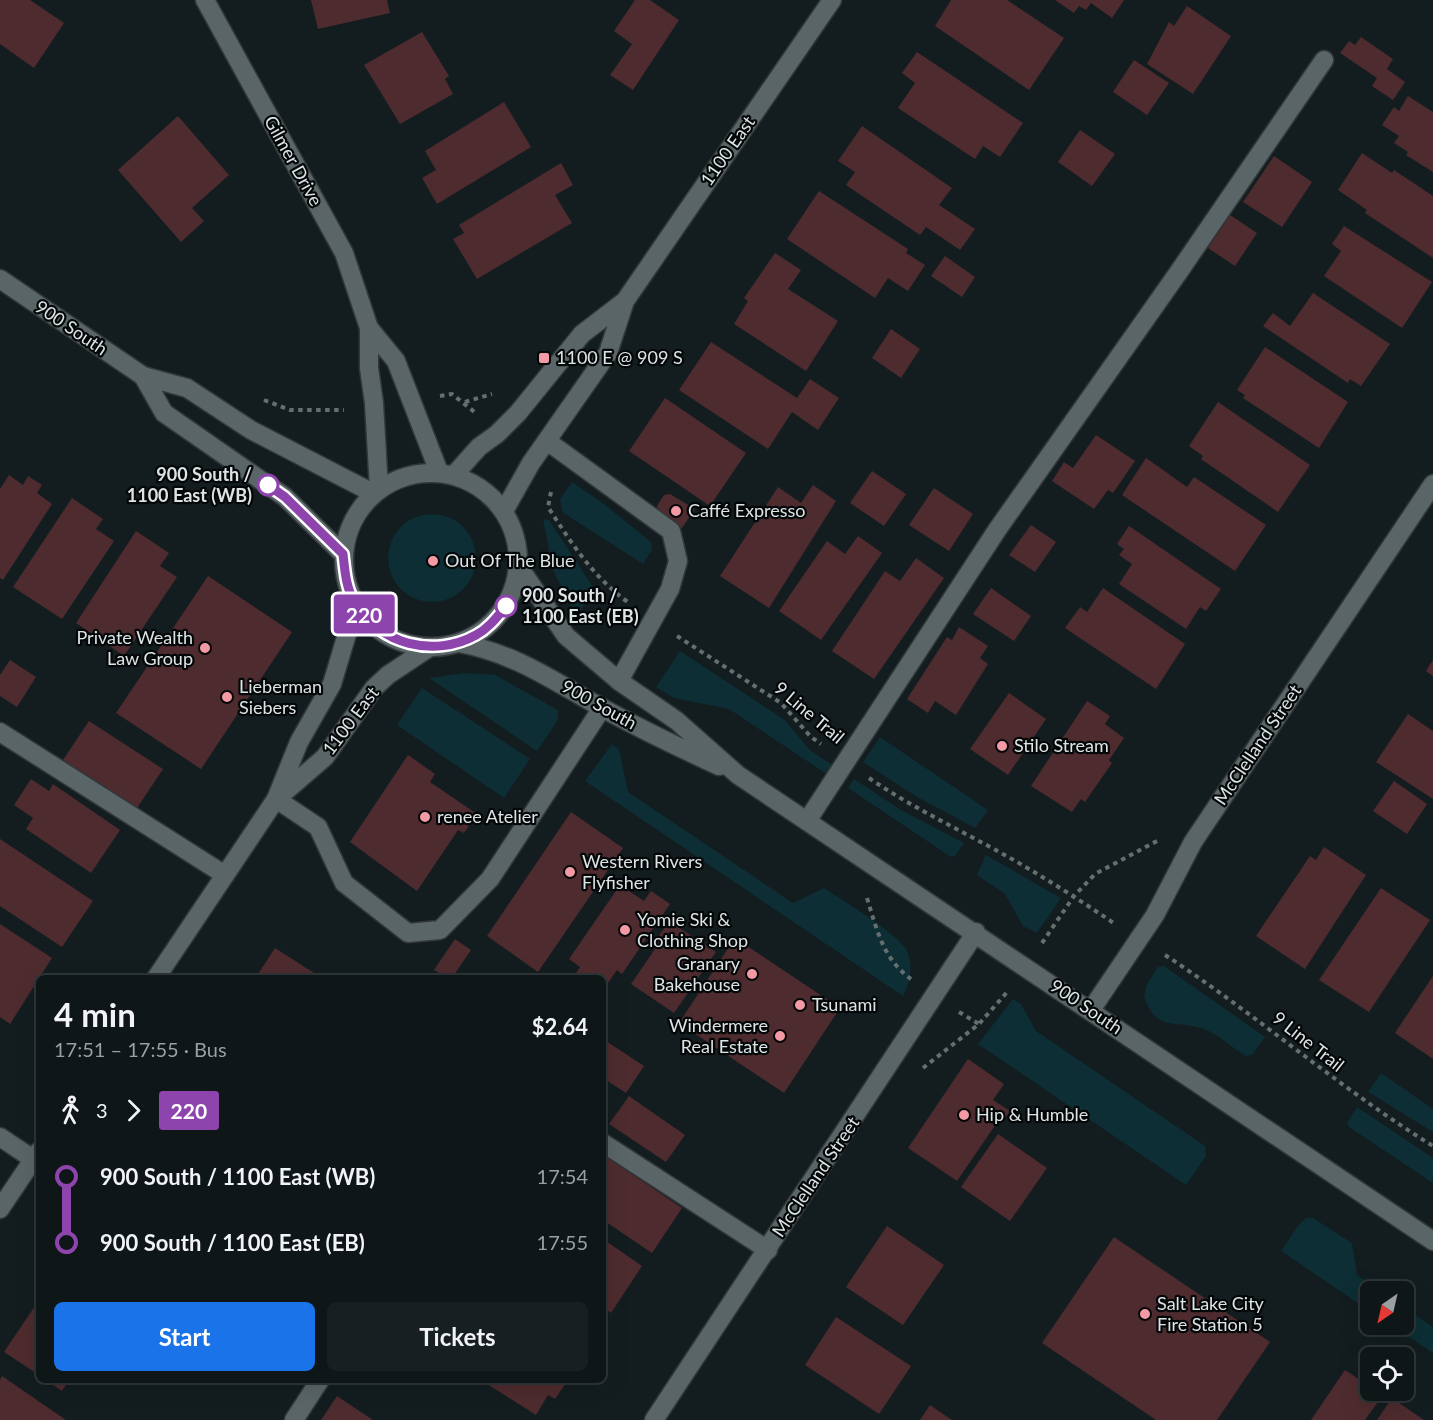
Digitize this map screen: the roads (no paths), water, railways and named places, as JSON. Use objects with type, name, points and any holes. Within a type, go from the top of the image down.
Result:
[{"type":"street","name":"Gilmer Drive","points":[[205,0],[344,253],[369,328],[376,491]]},
{"type":"street","name":"1100 East","points":[[504,512],[525,473],[608,353],[625,301],[832,0]]},
{"type":"street","points":[[807,821],[997,530],[1178,273],[1324,60]]},
{"type":"street","name":"900 South","points":[[0,279],[143,376],[186,388],[251,430],[376,491]]},
{"type":"street","name":"1100 East","points":[[446,474],[497,434],[518,413],[582,334],[625,301]]},
{"type":"street","name":"Gilmer Drive","points":[[369,328],[396,362],[446,474]]},
{"type":"street","name":"900 South","points":[[143,376],[164,413],[285,497],[343,554]]},
{"type":"street","points":[[547,441],[671,531],[678,561],[670,589],[619,681]]},
{"type":"street","points":[[446,474],[474,483],[491,495],[513,529],[518,548],[519,567],[510,597],[493,622],[477,634],[459,643],[430,647],[401,642],[375,627],[356,604],[346,580],[343,554],[352,521],[376,491],[407,475],[446,474]]},
{"type":"street","name":"McClelland Street","points":[[1091,1010],[1155,915],[1193,842],[1433,484]]},
{"type":"street","name":"900 South","points":[[519,567],[566,636],[619,681],[677,721],[738,775],[976,932],[1433,1241]]},
{"type":"street","name":"1100 East","points":[[158,975],[276,799],[299,742],[332,684],[356,604]]},
{"type":"street","name":"900 South","points":[[459,643],[490,649],[543,673],[602,708],[665,741],[738,775]]},
{"type":"street","name":"1100 East","points":[[276,799],[325,757],[361,703],[374,688],[388,675],[430,647]]},
{"type":"street","points":[[276,799],[318,827],[344,883],[408,933],[440,930],[490,879],[602,708]]},
{"type":"street","points":[[0,732],[225,875]]},
{"type":"street","name":"McClelland Street","points":[[654,1420],[976,932]]},
{"type":"street","points":[[0,1137],[36,1155],[0,1209]]},
{"type":"street","points":[[606,1145],[768,1250]]},
{"type":"street","points":[[294,1420],[318,1383]]},
{"type":"place","name":"1100 E @ 909 S","points":[[544,358]]},
{"type":"place","name":"900 South / 1100 East (WB)","points":[[268,485]]},
{"type":"place","name":"Caffé Expresso","points":[[676,511]]},
{"type":"place","name":"Out Of The Blue","points":[[433,561]]},
{"type":"place","name":"900 South / 1100 East (EB)","points":[[506,606]]},
{"type":"place","name":"Private Wealth Law Group","points":[[205,648]]},
{"type":"place","name":"Lieberman Siebers","points":[[227,697]]},
{"type":"place","name":"Stilo Stream","points":[[1002,746]]},
{"type":"place","name":"renee Atelier","points":[[425,817]]},
{"type":"place","name":"Western Rivers Flyfisher","points":[[570,872]]},
{"type":"place","name":"Yomie Ski & Clothing Shop","points":[[625,930]]},
{"type":"place","name":"Granary Bakehouse","points":[[752,974]]},
{"type":"place","name":"Tsunami","points":[[800,1005]]},
{"type":"place","name":"Windermere Real Estate","points":[[780,1036]]},
{"type":"place","name":"Hip & Humble","points":[[964,1115]]},
{"type":"place","name":"Salt Lake City Fire Station 5","points":[[1145,1314]]}]
